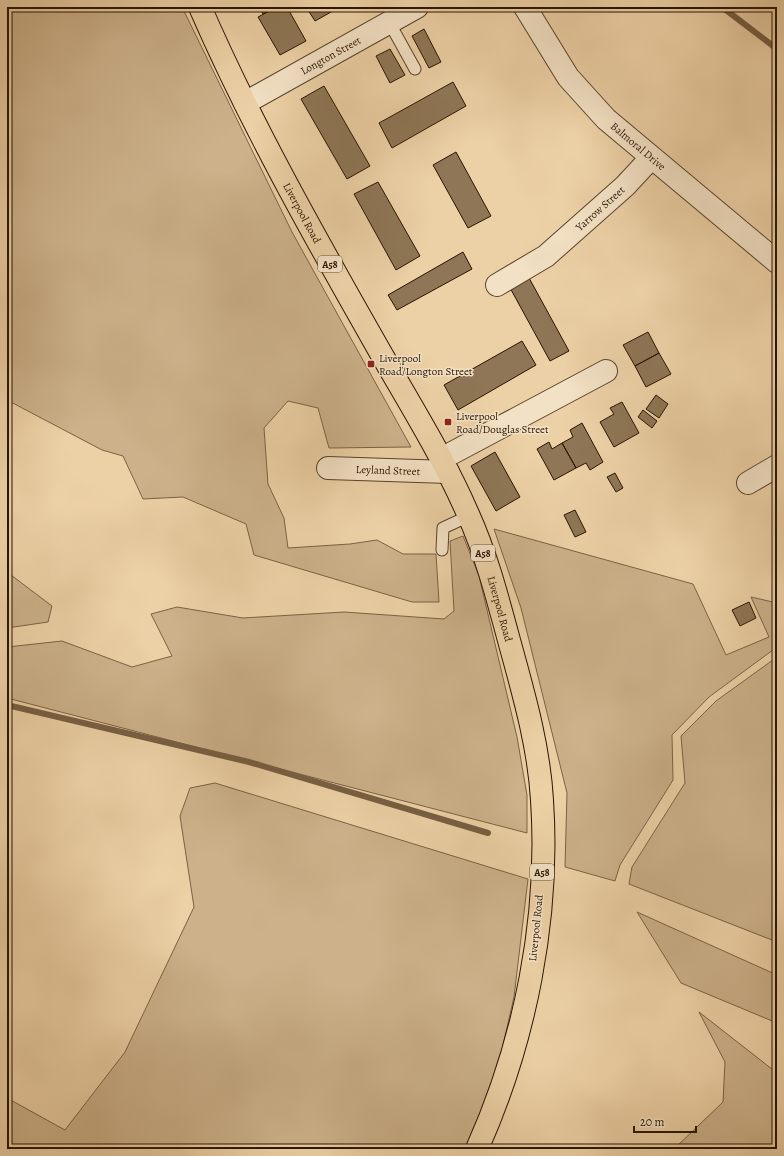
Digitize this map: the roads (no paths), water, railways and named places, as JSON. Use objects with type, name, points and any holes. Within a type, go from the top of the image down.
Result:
[{"type":"main road","name":"Liverpool Road","points":[[200,7],[245,103],[301,212],[444,465],[469,516],[496,591],[530,721],[542,799],[543,840],[540,912],[524,1012],[512,1058],[477,1149]]},
{"type":"street","name":"Longton Street","points":[[245,103],[417,7]]},
{"type":"street","name":"Balmoral Drive","points":[[525,7],[568,77],[606,119],[777,262]]},
{"type":"street","name":"Yarrow Street","points":[[498,285],[546,256],[625,186],[651,158]]},
{"type":"street","points":[[444,465],[606,371]]},
{"type":"street","name":"Leyland Street","points":[[328,468],[444,465]]},
{"type":"street","points":[[748,483],[777,466]]},
{"type":"lane","points":[[389,22],[415,69]]},
{"type":"lane","points":[[442,550],[443,528],[469,516]]},
{"type":"waterway","points":[[722,7],[777,49]]},
{"type":"waterway","points":[[7,705],[249,762],[488,833]]},
{"type":"place","name":"Liverpool Road/Longton Street","points":[[371,364]]},
{"type":"place","name":"Liverpool Road/Douglas Street","points":[[448,422]]}]
